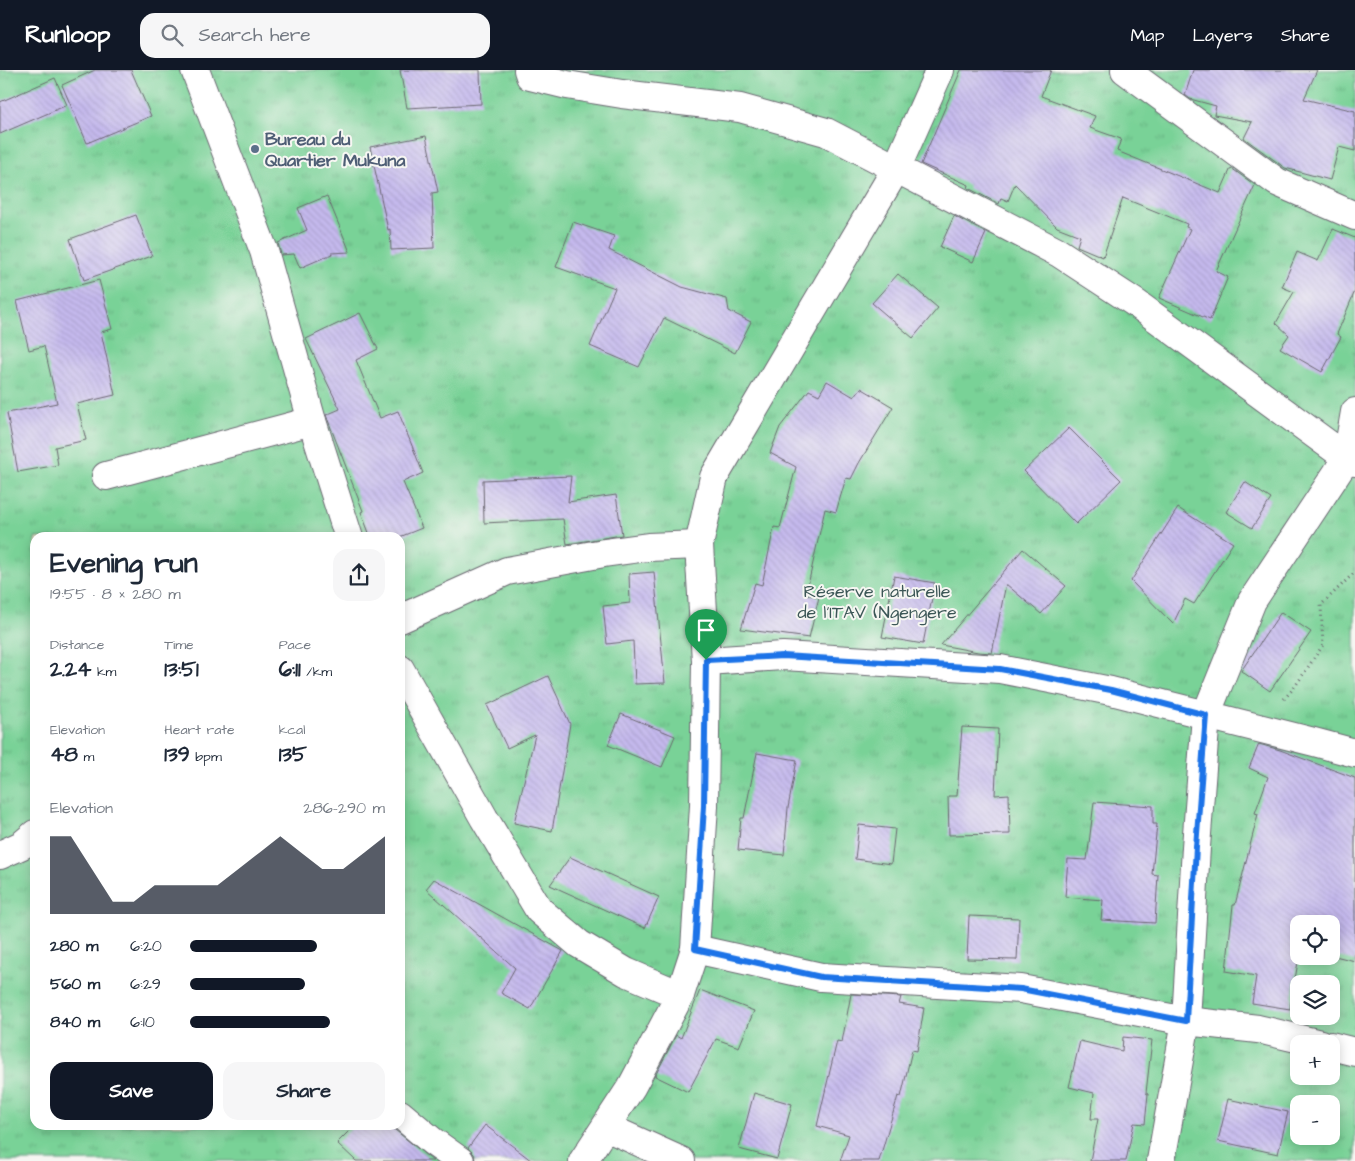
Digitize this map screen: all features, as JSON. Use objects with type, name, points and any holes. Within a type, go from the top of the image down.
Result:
[{"type":"street","points":[[195,70],[264,251],[312,421],[347,532]]},
{"type":"street","points":[[528,70],[530,76],[567,85],[622,94],[740,108],[826,132],[1059,253],[1137,304],[1351,460]]},
{"type":"street","points":[[583,1161],[632,1086],[680,995],[695,949],[704,806],[706,660],[699,545],[714,477],[896,169],[940,70]]},
{"type":"street","points":[[1125,70],[1277,182],[1355,216]]},
{"type":"street","points":[[1161,1161],[1186,1021],[1206,715],[1252,601],[1351,460],[1355,412]]},
{"type":"street","points":[[106,476],[312,421]]},
{"type":"street","points":[[405,616],[507,571],[648,547],[699,545]]},
{"type":"street","points":[[706,660],[783,656],[1000,669],[1111,690],[1355,753]]},
{"type":"street","points":[[405,678],[484,818],[539,910],[579,944],[626,972],[680,995]]},
{"type":"street","points":[[0,855],[22,845],[30,838]]},
{"type":"street","points":[[695,949],[821,977],[1021,989],[1186,1021],[1258,1029],[1290,1037]]},
{"type":"street","points":[[1340,1048],[1355,1052]]},
{"type":"street","points":[[405,1118],[460,1161]]},
{"type":"street","points":[[606,1127],[681,1161]]},
{"type":"path","points":[[1258,728],[1294,688],[1323,645],[1321,605],[1355,572]]},
{"type":"green space","name":"Réserve naturelle de l'ITAV (Ngengere","points":[[0,70],[1355,70],[1355,1161],[0,1161]]},
{"type":"building","points":[[95,70],[131,70],[151,116],[87,143],[62,85]]},
{"type":"building","points":[[400,70],[480,70],[481,104],[407,108]]},
{"type":"building","points":[[961,70],[1051,70],[1041,96],[1095,116],[1090,128],[1121,139],[1117,151],[1220,193],[1231,168],[1255,185],[1216,271],[1228,277],[1210,320],[1159,298],[1190,229],[1186,227],[1187,224],[1123,198],[1103,257],[1077,246],[1080,236],[1057,227],[1015,184],[1008,201],[1001,198],[999,204],[968,188],[969,185],[921,164]]},
{"type":"building","points":[[1193,70],[1317,70],[1304,99],[1355,111],[1355,151],[1339,147],[1330,180],[1285,168],[1244,138],[1252,122],[1214,115],[1216,106],[1190,99],[1185,95]]},
{"type":"building","points":[[55,78],[67,105],[0,134],[0,102]]},
{"type":"building","points":[[426,136],[438,192],[432,193],[434,248],[391,250],[390,229],[388,230],[370,147]]},
{"type":"building","points":[[327,196],[350,252],[331,253],[300,268],[294,254],[281,255],[278,243],[307,230],[298,208]]},
{"type":"building","points":[[136,215],[152,256],[84,280],[70,239]]},
{"type":"building","points":[[954,216],[986,233],[973,262],[940,247]]},
{"type":"building","points":[[573,222],[614,236],[609,250],[682,287],[727,299],[729,311],[751,322],[735,353],[664,318],[639,367],[590,346],[615,288],[556,267]]},
{"type":"building","points":[[1333,229],[1355,238],[1355,291],[1337,334],[1341,337],[1322,372],[1280,348],[1289,335],[1276,323],[1294,292],[1282,287],[1297,252],[1318,261]]},
{"type":"building","points":[[898,274],[938,308],[913,338],[872,303]]},
{"type":"building","points":[[99,280],[112,329],[101,332],[115,395],[77,404],[86,440],[55,447],[58,465],[18,472],[7,413],[57,403],[44,346],[29,350],[17,301]]},
{"type":"building","points":[[360,313],[378,349],[356,360],[380,418],[398,411],[423,473],[403,482],[422,528],[405,535],[405,532],[369,532],[361,512],[363,511],[326,415],[340,409],[306,339]]},
{"type":"building","points":[[827,381],[854,397],[861,388],[893,407],[851,479],[846,478],[836,512],[825,509],[806,594],[819,597],[809,638],[741,629],[755,583],[762,585],[774,527],[780,528],[796,467],[770,453],[780,427],[809,390],[819,395]]},
{"type":"building","points":[[1069,428],[1121,480],[1076,524],[1024,471]]},
{"type":"building","points":[[571,476],[568,502],[616,495],[622,535],[567,544],[563,519],[484,523],[483,480]]},
{"type":"building","points":[[1245,482],[1271,499],[1252,528],[1226,512]]},
{"type":"building","points":[[1178,508],[1233,543],[1194,604],[1185,599],[1173,624],[1131,581]]},
{"type":"building","points":[[1023,549],[1066,586],[1041,614],[1006,584],[992,653],[941,645]]},
{"type":"building","points":[[654,572],[665,683],[635,684],[633,641],[607,644],[603,606],[630,603],[629,574]]},
{"type":"building","points":[[894,576],[935,583],[923,644],[882,637]]},
{"type":"building","points":[[1281,612],[1311,632],[1270,691],[1241,671]]},
{"type":"building","points":[[548,676],[570,724],[552,831],[514,823],[535,735],[507,748],[487,705]]},
{"type":"building","points":[[621,714],[675,736],[662,767],[608,745]]},
{"type":"building","points":[[962,727],[998,729],[995,795],[1009,794],[1010,834],[949,835],[948,796],[957,796]]},
{"type":"building","points":[[1259,744],[1355,778],[1355,961],[1340,957],[1340,915],[1290,915],[1290,965],[1297,965],[1296,975],[1290,975],[1290,1009],[1252,1003],[1256,976],[1226,971],[1233,905],[1235,905],[1258,814],[1255,813],[1268,777],[1249,768]]},
{"type":"building","points":[[757,753],[797,760],[788,808],[784,855],[738,850],[741,818],[744,818]]},
{"type":"building","points":[[1094,802],[1153,806],[1153,824],[1157,824],[1152,874],[1158,875],[1155,923],[1101,920],[1103,900],[1065,897],[1068,859],[1087,860]]},
{"type":"building","points":[[859,825],[895,829],[891,864],[855,859]]},
{"type":"building","points":[[570,857],[659,897],[645,928],[550,885]]},
{"type":"building","points":[[434,879],[563,951],[530,1009],[501,993],[515,968],[426,889]]},
{"type":"building","points":[[969,916],[1019,918],[1017,960],[967,959]]},
{"type":"building","points":[[700,990],[754,1011],[739,1047],[716,1039],[688,1092],[655,1076],[676,1035],[681,1038]]},
{"type":"building","points":[[851,994],[901,997],[899,1004],[924,1008],[917,1051],[912,1050],[901,1097],[898,1096],[879,1161],[840,1161],[849,1135],[817,1126],[837,1041],[842,1042]]},
{"type":"building","points":[[1123,1037],[1152,1040],[1146,1093],[1148,1094],[1145,1124],[1134,1123],[1126,1161],[1090,1161],[1098,1119],[1091,1119],[1094,1093],[1069,1087],[1080,1041],[1122,1051]]},
{"type":"building","points":[[754,1093],[792,1104],[777,1159],[739,1149]]},
{"type":"building","points":[[1228,1099],[1288,1112],[1278,1154],[1218,1141]]},
{"type":"building","points":[[485,1125],[532,1161],[475,1161],[474,1154],[468,1148]]},
{"type":"building","points":[[350,1130],[395,1130],[433,1161],[356,1161],[337,1143]]},
{"type":"place","name":"Bureau du Quartier Mukuna","points":[[255,149]]},
{"type":"route","points":[[783,656],[1000,669],[1111,690],[1206,715],[1186,1021],[1021,989],[821,977],[695,949],[704,806],[706,660],[783,656]]}]
